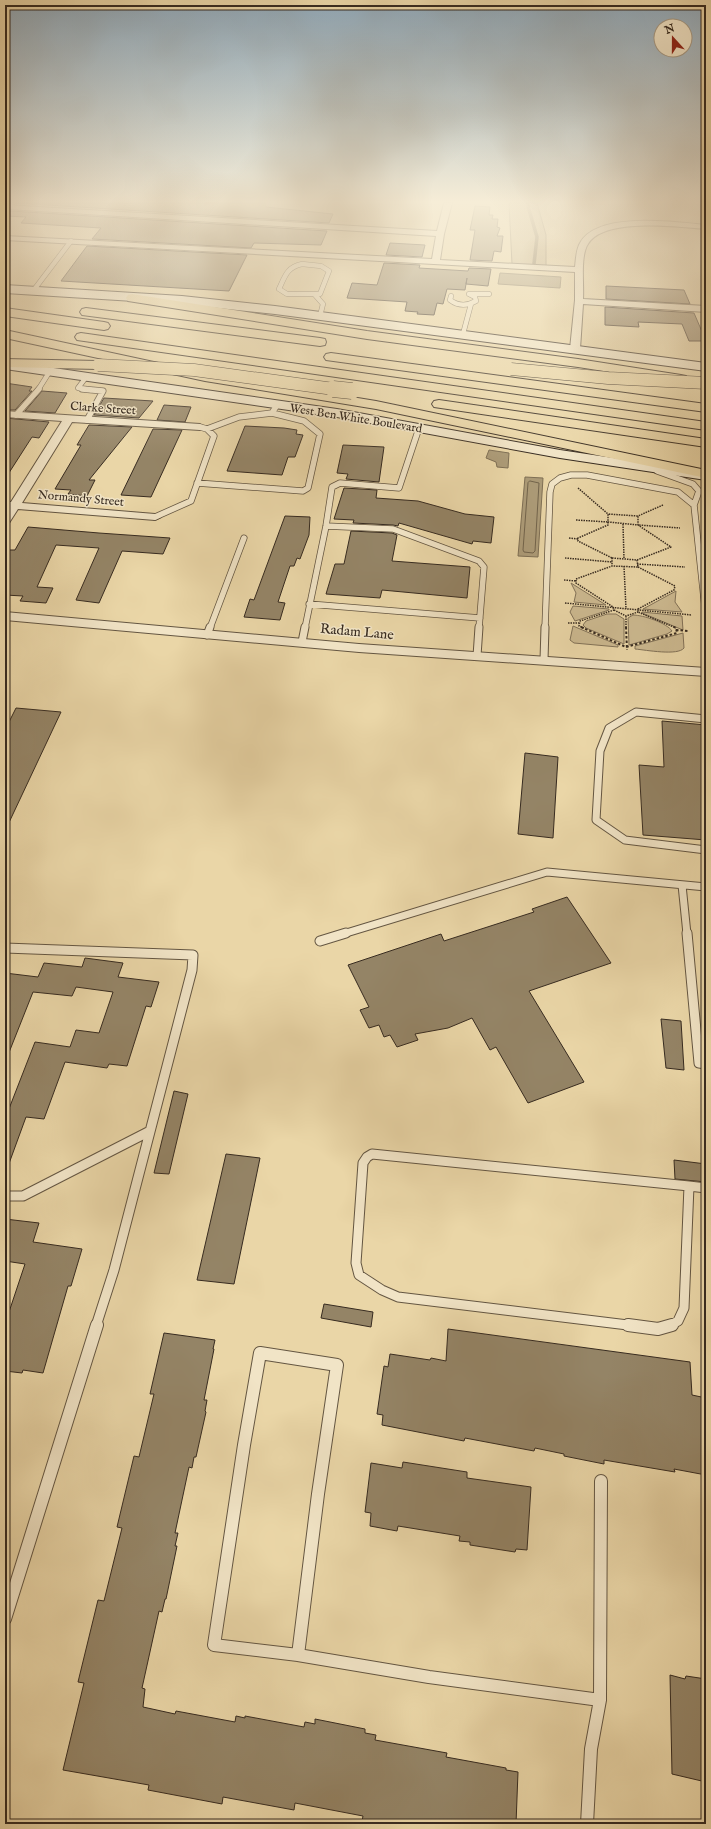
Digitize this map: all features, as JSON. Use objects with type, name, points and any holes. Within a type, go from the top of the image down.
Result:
[{"type":"highway","points":[[132,298],[706,383]]},
{"type":"highway","points":[[5,305],[110,314],[329,343]]},
{"type":"highway","points":[[5,312],[234,344]]},
{"type":"highway","points":[[5,326],[706,426]]},
{"type":"highway","points":[[5,334],[205,377],[376,405],[706,475]]},
{"type":"highway","points":[[320,356],[706,408]]},
{"type":"highway","points":[[5,364],[98,365],[194,370],[352,391],[706,443]]},
{"type":"highway","points":[[496,366],[511,369],[608,378],[706,383]]},
{"type":"main road","points":[[5,290],[182,300],[463,334],[706,367]]},
{"type":"main road","name":"West Ben White Boulevard","points":[[5,364],[87,376],[275,409],[419,428],[560,454],[653,469],[706,475]]},
{"type":"street","points":[[575,349],[579,288]]},
{"type":"street","points":[[579,301],[706,309]]},
{"type":"street","name":"Clarke Street","points":[[5,414],[203,428]]},
{"type":"street","points":[[5,521],[10,505],[68,419]]},
{"type":"street","name":"Normandy Street","points":[[10,505],[155,517]]},
{"type":"street","name":"Radam Lane","points":[[5,616],[207,635],[706,672]]},
{"type":"lane","points":[[279,288],[287,294],[315,295],[320,294],[322,288]]},
{"type":"lane","points":[[463,334],[471,304],[476,299],[469,294],[489,294]]},
{"type":"lane","points":[[315,295],[323,304],[320,316]]},
{"type":"lane","points":[[451,296],[450,300],[454,303],[462,305],[471,304]]},
{"type":"lane","points":[[16,415],[37,391],[50,371]]},
{"type":"lane","points":[[87,376],[78,388],[103,391],[87,420]]},
{"type":"lane","points":[[197,483],[303,491],[308,488],[320,434],[314,426],[302,418],[275,409],[234,418],[203,428]]},
{"type":"lane","points":[[155,517],[190,500],[214,436],[203,428]]},
{"type":"lane","points":[[302,642],[326,526],[332,487],[340,483],[399,488],[419,428]]},
{"type":"lane","points":[[653,469],[693,484],[698,491],[694,505],[703,570],[706,618]]},
{"type":"lane","points":[[544,660],[550,499],[552,484],[560,478],[571,475],[587,475],[678,492],[694,505]]},
{"type":"lane","points":[[326,526],[392,529],[479,561],[484,567],[477,656]]},
{"type":"lane","points":[[207,635],[244,538]]},
{"type":"lane","points":[[310,604],[480,618]]},
{"type":"lane","points":[[706,719],[636,712],[609,728],[600,751],[596,820],[625,840],[706,850]]},
{"type":"lane","points":[[320,941],[547,872],[706,887]]},
{"type":"lane","points":[[682,885],[699,1063],[706,1064]]},
{"type":"lane","points":[[5,948],[193,956],[192,970],[114,1270],[5,1619]]},
{"type":"lane","points":[[5,1196],[23,1196],[150,1130]]},
{"type":"lane","points":[[689,1186],[684,1308],[682,1317],[672,1327],[658,1329],[398,1297],[375,1286],[359,1275],[356,1263],[364,1162],[367,1157],[372,1154],[689,1186],[706,1188]]},
{"type":"lane","points":[[298,1655],[318,1494],[337,1365],[260,1353],[244,1445],[214,1646],[298,1655],[429,1677],[600,1700]]},
{"type":"lane","points":[[587,1824],[591,1749],[600,1700],[601,1481]]},
{"type":"path","points":[[578,488],[608,514],[638,516],[663,505]]},
{"type":"path","points":[[578,540],[608,525],[608,514]]},
{"type":"path","points":[[638,516],[639,528],[670,544],[671,546],[674,546]]},
{"type":"path","points":[[576,520],[680,528]]},
{"type":"path","points":[[623,524],[624,559]]},
{"type":"path","points":[[568,538],[578,540],[612,558],[624,559],[637,560],[671,548],[671,546]]},
{"type":"path","points":[[565,558],[612,562]]},
{"type":"path","points":[[612,558],[612,566]]},
{"type":"path","points":[[637,560],[638,567]]},
{"type":"path","points":[[637,564],[685,567]]},
{"type":"path","points":[[564,580],[576,581],[576,579],[612,566],[624,566],[638,567],[675,586],[676,588],[674,590],[638,611],[626,616]]},
{"type":"path","points":[[624,566],[626,609]]},
{"type":"path","points":[[576,581],[576,583],[613,609],[626,616]]},
{"type":"path","points":[[565,602],[613,609],[692,615]]},
{"type":"path","points":[[579,624],[580,621],[613,609]]},
{"type":"path","points":[[638,611],[676,628],[676,630],[689,631]]},
{"type":"path","points":[[626,616],[627,648]]},
{"type":"path","points":[[568,623],[579,624],[579,626],[627,648],[677,633],[676,630]]},
{"type":"shaded area","points":[[571,583],[606,605],[574,602],[576,593]]},
{"type":"shaded area","points":[[676,591],[675,602],[682,612],[643,609]]},
{"type":"shaded area","points":[[573,606],[609,610],[575,621],[570,612]]},
{"type":"shaded area","points":[[642,613],[682,616],[683,630]]},
{"type":"shaded area","points":[[607,614],[616,614],[624,619],[624,644],[586,628],[583,625],[586,621]]},
{"type":"shaded area","points":[[633,615],[643,616],[654,620],[665,625],[672,631],[667,634],[629,645],[628,618]]},
{"type":"shaded area","points":[[573,626],[618,645],[618,647],[574,643],[570,640]]},
{"type":"shaded area","points":[[683,633],[684,648],[675,652],[635,649],[635,646]]},
{"type":"water","points":[[489,450],[509,453],[508,468],[497,467],[496,462],[486,458]]},
{"type":"water","points":[[525,477],[543,478],[538,557],[518,556]]},
{"type":"building","points":[[185,288],[230,288],[229,291]]},
{"type":"building","points":[[350,288],[465,288],[465,290],[447,289],[443,304],[437,303],[434,315],[417,314],[418,312],[405,311],[407,302],[347,298]]},
{"type":"building","points":[[606,288],[684,290],[690,304],[606,299]]},
{"type":"building","points":[[605,307],[694,313],[706,341],[689,341],[682,324],[638,322],[639,327],[605,325]]},
{"type":"building","points":[[5,383],[32,387],[29,391],[32,391],[15,410],[5,410]]},
{"type":"building","points":[[42,391],[67,393],[55,413],[25,411]]},
{"type":"building","points":[[104,398],[153,401],[139,418],[94,415]]},
{"type":"building","points":[[164,405],[191,407],[185,422],[157,420]]},
{"type":"building","points":[[5,418],[49,422],[39,438],[32,437],[5,479]]},
{"type":"building","points":[[89,425],[132,427],[89,480],[95,480],[87,496],[68,494],[71,490],[55,489],[81,445],[77,445]]},
{"type":"building","points":[[245,426],[297,430],[296,434],[303,435],[295,457],[288,457],[282,475],[227,471]]},
{"type":"building","points":[[153,429],[182,430],[151,497],[121,495]]},
{"type":"building","points":[[343,445],[384,447],[379,482],[346,479],[348,474],[337,473]]},
{"type":"building","points":[[344,488],[377,490],[376,498],[418,501],[465,514],[494,517],[491,543],[473,541],[472,544],[399,523],[398,526],[353,523],[354,520],[334,519]]},
{"type":"building","points":[[285,516],[310,517],[309,535],[300,559],[297,558],[294,566],[290,566],[278,602],[285,603],[280,620],[244,617],[250,599],[254,600]]},
{"type":"building","points":[[28,527],[170,538],[163,554],[122,551],[99,603],[76,600],[99,548],[56,545],[37,587],[53,588],[46,603],[20,601],[23,596],[5,595],[5,556],[9,550],[15,550]]},
{"type":"building","points":[[351,531],[392,533],[397,535],[392,561],[470,567],[467,598],[382,590],[380,598],[326,594],[335,564],[344,564]]},
{"type":"building","points":[[16,708],[61,712],[5,831],[5,730]]},
{"type":"building","points":[[662,721],[706,725],[706,840],[643,835],[639,765],[664,767]]},
{"type":"building","points":[[525,753],[558,757],[553,838],[518,834]]},
{"type":"building","points":[[567,897],[611,963],[529,991],[584,1082],[528,1103],[496,1047],[490,1050],[472,1018],[448,1028],[415,1034],[418,1040],[397,1047],[390,1035],[384,1037],[379,1025],[369,1028],[360,1010],[369,1007],[348,965],[441,934],[444,941],[534,912],[532,909]]},
{"type":"building","points":[[85,958],[123,963],[118,977],[159,982],[151,1007],[146,1006],[127,1066],[109,1064],[107,1068],[65,1062],[44,1119],[26,1117],[7,1169],[5,1169],[5,1119],[35,1042],[70,1047],[76,1030],[99,1033],[113,992],[76,987],[72,996],[33,992],[6,1060],[5,973],[38,977],[44,963],[82,967]]},
{"type":"building","points":[[661,1019],[681,1021],[684,1070],[666,1068]]},
{"type":"building","points":[[174,1091],[188,1094],[169,1174],[154,1173]]},
{"type":"building","points":[[226,1154],[260,1158],[234,1284],[197,1280]]},
{"type":"building","points":[[674,1160],[706,1164],[706,1182],[675,1179]]},
{"type":"building","points":[[5,1219],[39,1223],[33,1242],[82,1249],[71,1286],[68,1286],[43,1373],[23,1370],[22,1373],[5,1371],[5,1324],[25,1264],[5,1261]]},
{"type":"building","points":[[324,1304],[373,1312],[371,1327],[321,1318]]},
{"type":"building","points":[[448,1329],[690,1362],[692,1395],[706,1398],[706,1475],[674,1469],[675,1472],[604,1460],[604,1464],[564,1456],[564,1454],[535,1448],[534,1451],[465,1438],[464,1441],[382,1425],[383,1415],[377,1414],[384,1366],[388,1367],[390,1354],[446,1361]]},
{"type":"building","points":[[164,1333],[215,1340],[204,1400],[207,1400],[206,1412],[196,1457],[194,1457],[192,1468],[189,1467],[175,1533],[178,1533],[175,1546],[177,1546],[166,1599],[162,1612],[159,1611],[142,1688],[145,1689],[143,1707],[175,1714],[176,1711],[235,1722],[236,1716],[245,1718],[245,1716],[304,1727],[305,1722],[315,1724],[315,1719],[365,1729],[365,1733],[376,1735],[375,1740],[447,1753],[446,1757],[506,1768],[506,1770],[518,1772],[516,1824],[377,1824],[362,1821],[363,1816],[295,1803],[294,1810],[223,1797],[222,1804],[148,1790],[149,1785],[63,1770],[84,1683],[78,1682],[98,1600],[104,1601],[122,1528],[117,1527],[134,1456],[139,1457],[154,1394],[150,1394]]},
{"type":"building","points":[[403,1462],[467,1472],[467,1478],[531,1487],[527,1550],[516,1549],[515,1552],[470,1545],[470,1542],[459,1541],[460,1536],[398,1526],[397,1531],[370,1526],[371,1513],[365,1512],[371,1463],[402,1468]]},
{"type":"building","points":[[670,1675],[685,1679],[686,1676],[706,1679],[706,1782],[672,1774]]}]
